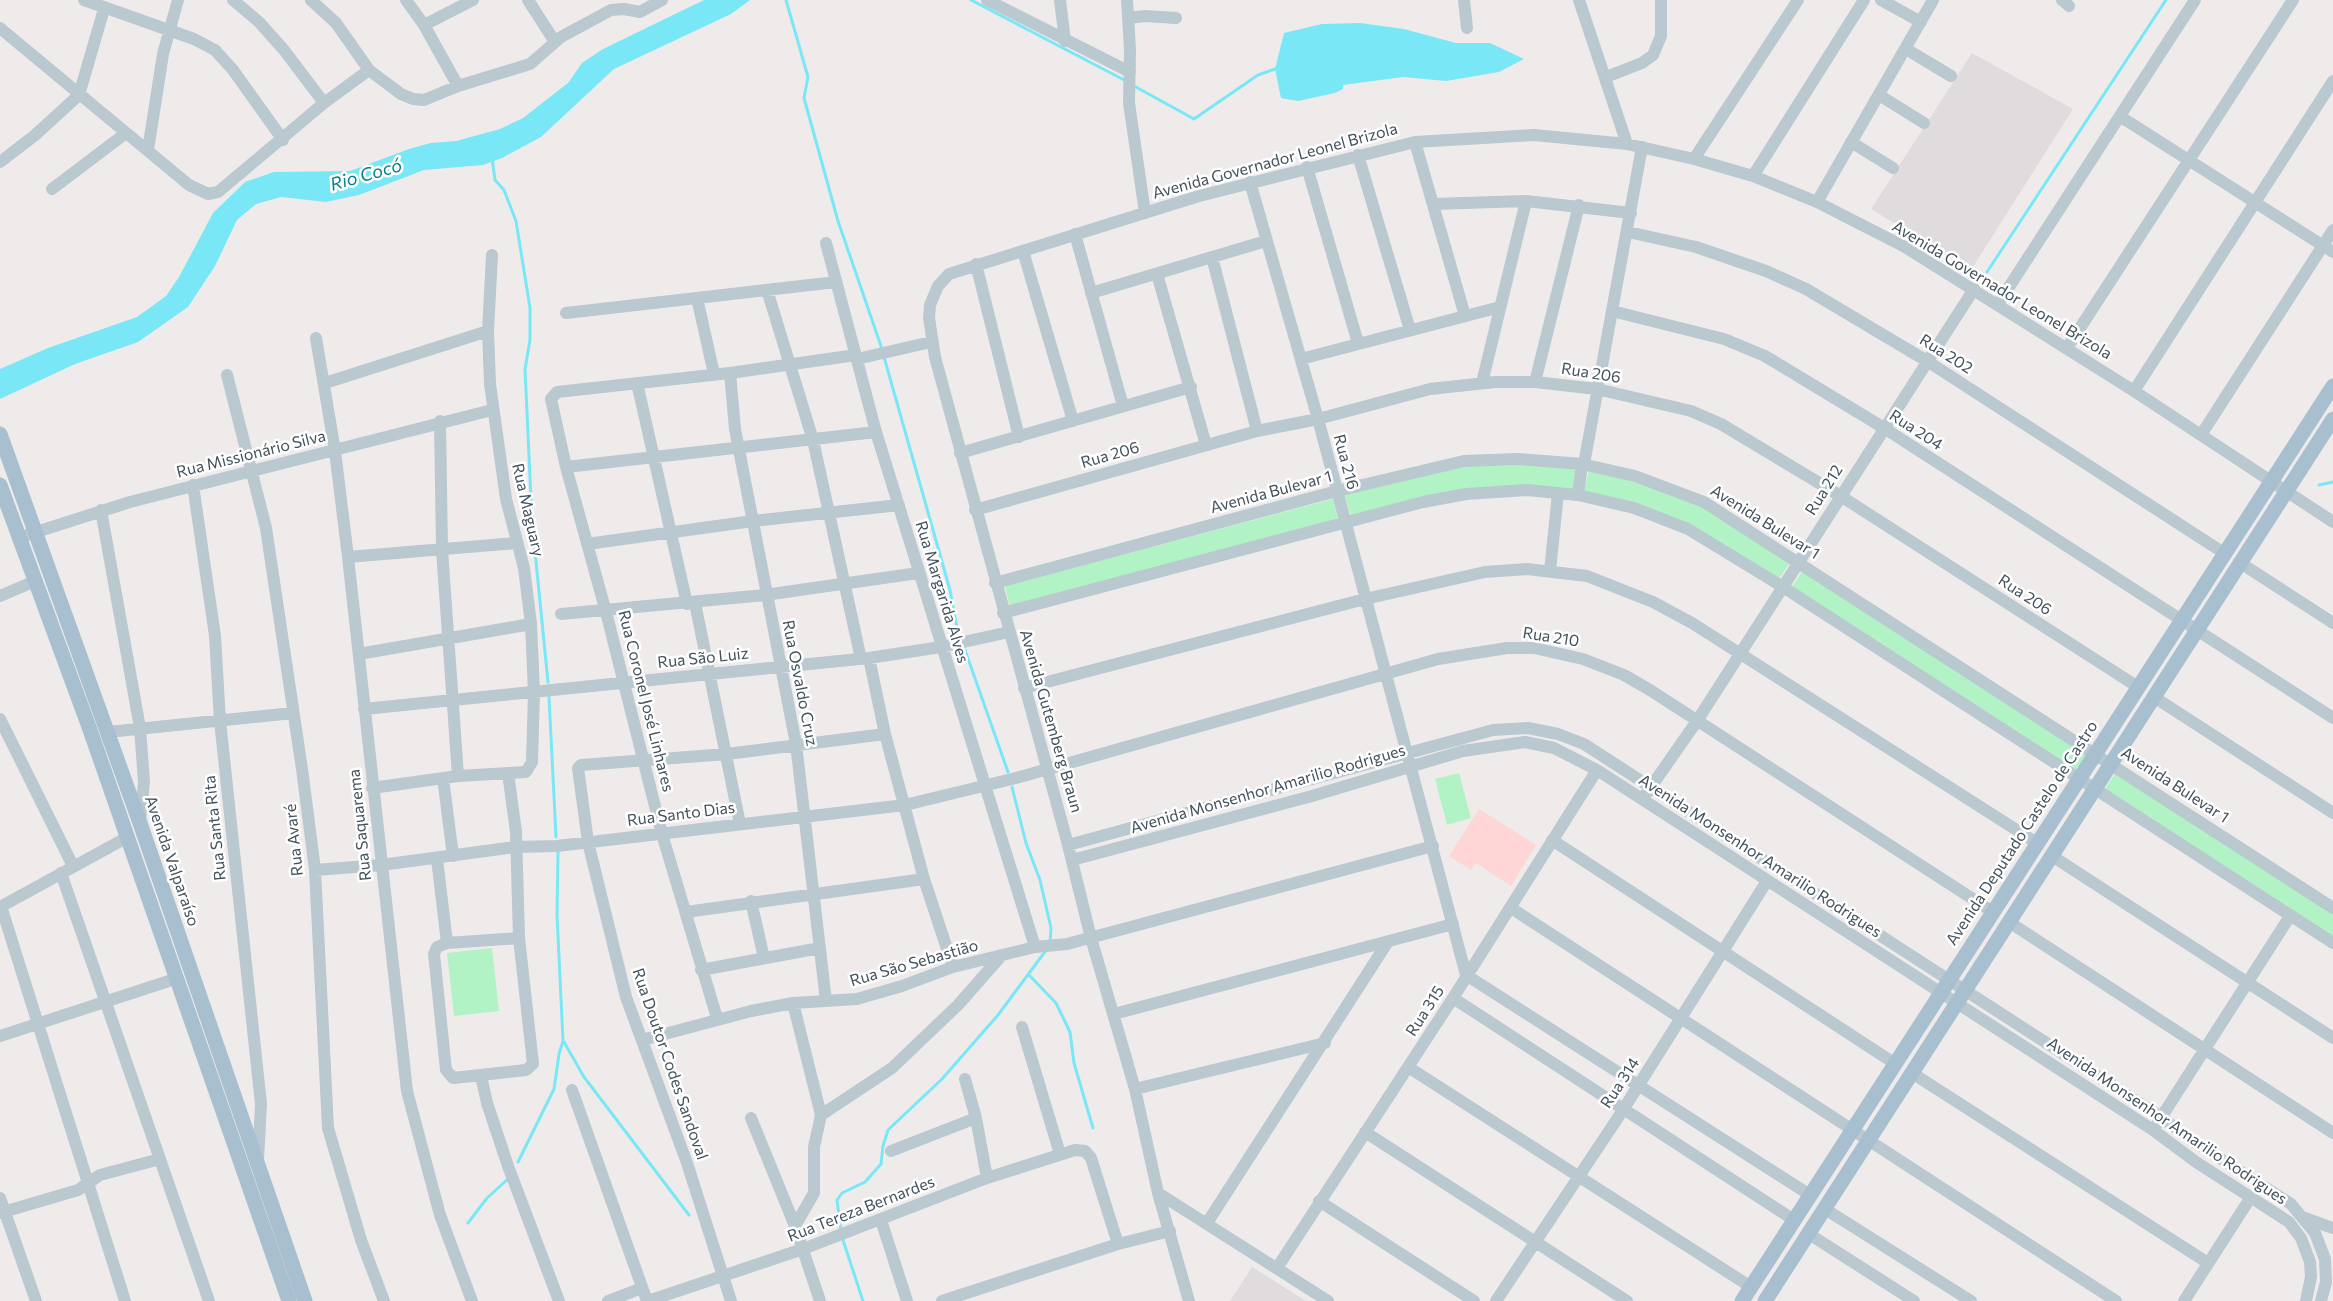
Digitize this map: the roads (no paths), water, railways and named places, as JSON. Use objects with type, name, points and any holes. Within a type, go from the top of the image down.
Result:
[{"type":"main road","name":"Avenida Deputado Castelo de Castro","points":[[1742,1301],[2333,386]]},
{"type":"main road","points":[[1768,1300],[1867,1141],[2333,419]]},
{"type":"main road","name":"Avenida Valparaíso","points":[[0,434],[27,536],[35,580],[289,1301]]},
{"type":"main road","name":"Avenida Valparaíso","points":[[0,485],[27,536],[108,732],[305,1301]]},
{"type":"main road","points":[[165,950],[182,944]]},
{"type":"street","points":[[84,0],[104,9],[168,29],[215,50],[233,70],[283,140]]},
{"type":"street","points":[[148,150],[168,29],[178,0]]},
{"type":"street","points":[[233,0],[259,22],[284,50],[324,104]]},
{"type":"street","points":[[311,0],[336,23],[369,70],[413,99],[424,100],[458,86],[530,64],[555,42],[609,5],[640,12],[662,0]]},
{"type":"street","points":[[406,0],[424,25],[458,86]]},
{"type":"street","points":[[528,0],[555,42]]},
{"type":"street","points":[[987,0],[1130,72]]},
{"type":"street","points":[[1060,0],[1065,40]]},
{"type":"street","points":[[1127,0],[1130,72],[1128,103],[1145,213]]},
{"type":"street","points":[[1464,0],[1467,28]]},
{"type":"street","points":[[1579,0],[1627,144]]},
{"type":"street","points":[[1606,77],[1642,63],[1653,55],[1661,36],[1661,0]]},
{"type":"street","points":[[1695,159],[1798,0]]},
{"type":"street","points":[[1753,176],[1864,0]]},
{"type":"street","points":[[1881,0],[1921,22]]},
{"type":"street","points":[[1816,202],[1933,0]]},
{"type":"street","points":[[1998,304],[2195,0]]},
{"type":"street","points":[[2067,348],[2293,0]]},
{"type":"street","points":[[424,25],[467,1]]},
{"type":"street","points":[[0,162],[34,136],[79,95],[104,9]]},
{"type":"street","points":[[1128,18],[1145,16],[1176,18]]},
{"type":"street","points":[[0,28],[194,189],[213,194],[369,70]]},
{"type":"street","points":[[1906,49],[1951,76]]},
{"type":"street","points":[[2134,391],[2257,203],[2333,81]]},
{"type":"street","points":[[1879,95],[1924,123]]},
{"type":"street","points":[[2121,117],[2328,249]]},
{"type":"street","points":[[52,189],[126,133]]},
{"type":"street","name":"Avenida Governador Leonel Brizola","points":[[960,269],[1307,167],[1415,142],[1534,135],[1627,144],[1695,159],[1753,176],[1816,202],[1905,247],[2134,391],[2333,522]]},
{"type":"street","points":[[1415,142],[1465,316]]},
{"type":"street","points":[[1851,142],[1893,168]]},
{"type":"street","points":[[1578,495],[1642,147]]},
{"type":"street","points":[[1358,154],[1410,330]]},
{"type":"street","points":[[1307,167],[1358,343]]},
{"type":"street","name":"Rua 216","points":[[1250,183],[1318,419],[1466,975]]},
{"type":"street","points":[[1433,204],[1526,201],[1579,205],[1631,213]]},
{"type":"street","points":[[1482,383],[1526,201]]},
{"type":"street","points":[[1535,382],[1579,205]]},
{"type":"street","points":[[2200,435],[2328,249],[2333,230]]},
{"type":"street","name":"Rua 202","points":[[1628,232],[1696,247],[1766,271],[1806,289],[1927,361],[2224,553]]},
{"type":"street","points":[[1075,234],[1123,406]]},
{"type":"street","points":[[1091,293],[1266,241]]},
{"type":"street","name":"Rua Margarida Alves","points":[[826,243],[876,432],[1035,947]]},
{"type":"street","points":[[1023,250],[1073,421]]},
{"type":"street","name":"Rua Maguary","points":[[492,255],[488,331],[492,410],[516,543],[524,568],[531,624],[534,693],[532,762],[526,772],[508,773]]},
{"type":"street","points":[[1212,257],[1257,431]]},
{"type":"street","points":[[976,264],[1019,437]]},
{"type":"street","name":"Avenida Gutemberg Braun","points":[[960,269],[949,274],[932,296],[929,318],[931,342],[1068,845],[1090,938],[1135,1089],[1158,1193],[1189,1301]]},
{"type":"street","points":[[1157,274],[1206,445]]},
{"type":"street","points":[[566,313],[836,282]]},
{"type":"street","name":"Rua 212","points":[[1643,800],[1697,721],[1839,495],[1974,289]]},
{"type":"street","points":[[767,290],[813,440],[846,585],[924,879],[954,967]]},
{"type":"street","points":[[697,298],[714,374]]},
{"type":"street","points":[[1301,359],[1500,307]]},
{"type":"street","name":"Rua 204","points":[[1612,311],[1724,339],[1765,356],[1884,428],[2333,718]]},
{"type":"street","points":[[325,383],[488,331]]},
{"type":"street","name":"Rua Saquarema","points":[[316,338],[335,451],[348,557],[407,1090],[440,1215],[472,1301]]},
{"type":"street","points":[[740,824],[709,674],[652,456],[637,383],[856,357],[931,342]]},
{"type":"street","name":"Rua Osvaldo Cruz","points":[[730,373],[738,447],[765,595],[782,666],[796,744],[826,1001]]},
{"type":"street","name":"Rua Avaré","points":[[227,375],[254,471],[266,528],[315,870],[328,1128],[361,1240],[384,1301]]},
{"type":"street","name":"Rua 206","points":[[975,510],[1257,431],[1318,419],[1430,389],[1482,383],[1535,382],[1598,389],[1691,411],[1720,424],[1839,495],[2138,687]]},
{"type":"street","name":"Rua Coronel José Linhares","points":[[637,383],[557,392],[551,399],[566,468],[606,612],[662,834],[717,1018]]},
{"type":"street","points":[[960,453],[1191,387]]},
{"type":"street","name":"Rua Missionário Silva","points":[[27,536],[101,510],[193,485],[335,451],[440,421],[492,410]]},
{"type":"street","points":[[440,421],[442,550],[458,776]]},
{"type":"street","points":[[566,468],[652,456],[876,432]]},
{"type":"street","name":"Avenida Bulevar 1","points":[[995,583],[1337,491],[1464,461],[1518,459],[1583,464],[1635,476],[1704,502],[2333,908]]},
{"type":"street","name":"Rua Santa Rita","points":[[193,485],[215,636],[220,721],[261,1104],[258,1167]]},
{"type":"street","points":[[1003,613],[1346,522],[1466,494],[1527,490],[1578,495],[1634,508],[1688,529],[1783,587],[2333,943]]},
{"type":"street","points":[[1550,571],[1558,493]]},
{"type":"street","points":[[587,544],[753,521],[899,505]]},
{"type":"street","points":[[101,510],[140,728],[144,782],[140,823]]},
{"type":"street","points":[[348,557],[516,543]]},
{"type":"street","points":[[2239,562],[2333,623]]},
{"type":"street","points":[[1024,688],[1365,599],[1485,572],[1527,569],[1587,576],[1627,590],[1692,623],[2037,843]]},
{"type":"street","points":[[561,614],[606,612],[765,595],[918,573]]},
{"type":"street","points":[[0,596],[35,580]]},
{"type":"street","points":[[359,654],[531,624]]},
{"type":"street","name":"Rua São Luiz","points":[[364,709],[865,659],[941,647],[1009,632]]},
{"type":"street","name":"Rua 210","points":[[1047,768],[1384,672],[1479,651],[1534,648],[1583,659],[1623,675],[1650,690],[1993,912]]},
{"type":"street","points":[[2154,698],[2333,813]]},
{"type":"street","points":[[108,732],[293,713]]},
{"type":"street","points":[[0,719],[73,866]]},
{"type":"street","name":"Avenida Monsenhor Amarilio Rodrigues","points":[[1068,845],[1407,751],[1493,730],[1528,728],[1558,734],[1584,744],[1945,987]]},
{"type":"street","points":[[643,761],[727,754],[885,734]]},
{"type":"street","name":"Avenida Monsenhor Amarilio Rodrigues","points":[[1072,860],[1312,796],[1463,751],[1525,742],[1554,748],[1597,770],[1767,881],[1960,996],[2043,1041],[2291,1204],[2315,1233],[2325,1259],[2326,1282],[2321,1301]]},
{"type":"street","name":"Rua Doutor Codes Sandoval","points":[[643,761],[581,765],[577,771],[588,842],[626,997],[687,1163],[731,1301]]},
{"type":"street","name":"Rua Santo Dias","points":[[315,870],[381,865],[515,848],[662,834],[905,804],[1047,768]]},
{"type":"street","name":"Rua 315","points":[[1277,1268],[1453,998],[1597,770]]},
{"type":"street","points":[[372,788],[458,776],[508,773],[515,848],[519,938],[533,1064],[530,1068],[453,1078],[446,1070],[434,954],[437,947],[447,944],[519,938]]},
{"type":"street","points":[[443,778],[453,856]]},
{"type":"street","points":[[125,1301],[0,907],[126,838]]},
{"type":"street","points":[[1552,840],[1894,1063]]},
{"type":"street","name":"Rua São Sebastião","points":[[642,1040],[717,1018],[793,1003],[857,999],[878,994],[954,967],[1035,947],[1067,945],[1433,846]]},
{"type":"street","points":[[2052,856],[2333,1038]]},
{"type":"street","points":[[437,859],[447,944]]},
{"type":"street","points":[[61,873],[208,1301]]},
{"type":"street","points":[[686,912],[751,901],[924,879]]},
{"type":"street","name":"Rua 314","points":[[1496,1301],[1623,1110],[1767,881]]},
{"type":"street","points":[[751,901],[764,958]]},
{"type":"street","points":[[1510,908],[2116,1301]]},
{"type":"street","points":[[2153,1130],[2290,916]]},
{"type":"street","points":[[2009,922],[2333,1133]]},
{"type":"street","points":[[1114,1014],[1453,924]]},
{"type":"street","points":[[1207,1223],[1325,1043],[1387,943]]},
{"type":"street","points":[[701,970],[820,948]]},
{"type":"street","points":[[821,1115],[892,1068],[958,1005],[1002,955]]},
{"type":"street","points":[[1466,975],[1810,1195]]},
{"type":"street","points":[[0,1036],[106,1003],[175,978]]},
{"type":"street","name":"Avenida Monsenhor Amarilio Rodrigues","points":[[1960,996],[2035,1053],[2289,1222],[2301,1238],[2310,1262],[2311,1277],[2306,1301]]},
{"type":"street","points":[[1453,998],[1794,1220]]},
{"type":"street","points":[[793,1003],[821,1115],[814,1147],[814,1193],[795,1226]]},
{"type":"street","points":[[1022,1027],[1060,1154]]},
{"type":"street","points":[[2035,1053],[2043,1041]]},
{"type":"street","points":[[1135,1089],[1325,1043]]},
{"type":"street","points":[[1408,1067],[1751,1287]]},
{"type":"street","points":[[1912,1074],[2208,1263]]},
{"type":"street","points":[[481,1076],[487,1103],[508,1166],[559,1301]]},
{"type":"street","points":[[965,1079],[976,1118],[987,1178]]},
{"type":"street","points":[[572,1090],[647,1301]]},
{"type":"street","points":[[751,1118],[795,1226],[820,1301]]},
{"type":"street","points":[[891,1151],[976,1118]]},
{"type":"street","points":[[1365,1132],[1627,1301]]},
{"type":"street","name":"Rua Tereza Bernardes","points":[[647,1301],[803,1249],[987,1178],[1075,1150],[1085,1151],[1091,1158],[1118,1244]]},
{"type":"street","points":[[2,1213],[78,1190],[100,1175],[160,1159]]},
{"type":"street","points":[[1158,1193],[1328,1301]]},
{"type":"street","points":[[2184,1301],[2251,1197]]},
{"type":"street","points":[[0,1198],[2,1213],[36,1301]]},
{"type":"street","points":[[1319,1201],[1474,1301]]},
{"type":"street","points":[[1825,1209],[1971,1301]]},
{"type":"street","points":[[2289,1222],[2303,1217]]},
{"type":"street","name":"Avenida Monsenhor Amarilio Rodrigues","points":[[2303,1217],[2333,1228]]},
{"type":"street","points":[[881,1220],[906,1301]]},
{"type":"street","points":[[942,1301],[1118,1244],[1170,1231]]},
{"type":"street","points":[[1809,1234],[1914,1301]]},
{"type":"street","points":[[608,1301],[642,1288]]},
{"type":"water","name":"Rio Cocó","points":[[704,0],[750,0],[731,14],[614,69],[541,137],[502,158],[483,165],[424,170],[359,195],[326,202],[281,197],[256,204],[237,220],[215,266],[188,307],[138,342],[75,364],[0,399],[0,369],[48,348],[137,317],[166,296],[179,277],[213,213],[245,182],[274,172],[350,171],[409,149],[431,143],[456,141],[500,129],[523,118],[568,83],[582,63],[603,49]]},
{"type":"water","points":[[1360,23],[1404,29],[1456,43],[1490,43],[1524,59],[1499,72],[1446,81],[1403,77],[1343,85],[1343,89],[1335,93],[1298,101],[1281,98],[1275,69],[1284,33],[1322,24]]},
{"type":"waterway","points":[[786,0],[808,77],[804,98],[838,221],[882,349]]},
{"type":"waterway","points":[[971,0],[1126,81]]},
{"type":"waterway","points":[[1987,272],[2166,0]]},
{"type":"waterway","points":[[1134,86],[1194,119],[1258,75],[1278,68]]},
{"type":"waterway","points":[[492,158],[495,180],[504,190],[516,221],[530,308],[530,340],[525,369],[532,521],[548,682]]},
{"type":"waterway","points":[[884,357],[950,590],[958,633]]},
{"type":"waterway","points":[[2319,485],[2333,482]]},
{"type":"waterway","points":[[965,650],[1008,772]]},
{"type":"waterway","points":[[549,697],[556,837]]},
{"type":"waterway","points":[[1012,787],[1026,843],[1040,880],[1051,928],[1050,943]]},
{"type":"waterway","points":[[518,1162],[554,1089],[563,1041],[557,915],[558,852]]},
{"type":"waterway","points":[[841,1231],[837,1200],[842,1193],[865,1182],[881,1164],[888,1130],[942,1079],[998,1015],[1047,949]]},
{"type":"waterway","points":[[1030,976],[1056,1003],[1070,1032],[1074,1063],[1093,1128]]},
{"type":"waterway","points":[[564,1042],[584,1077],[689,1215]]},
{"type":"waterway","points":[[468,1223],[487,1198],[508,1179]]},
{"type":"waterway","points":[[842,1237],[863,1301]]}]
